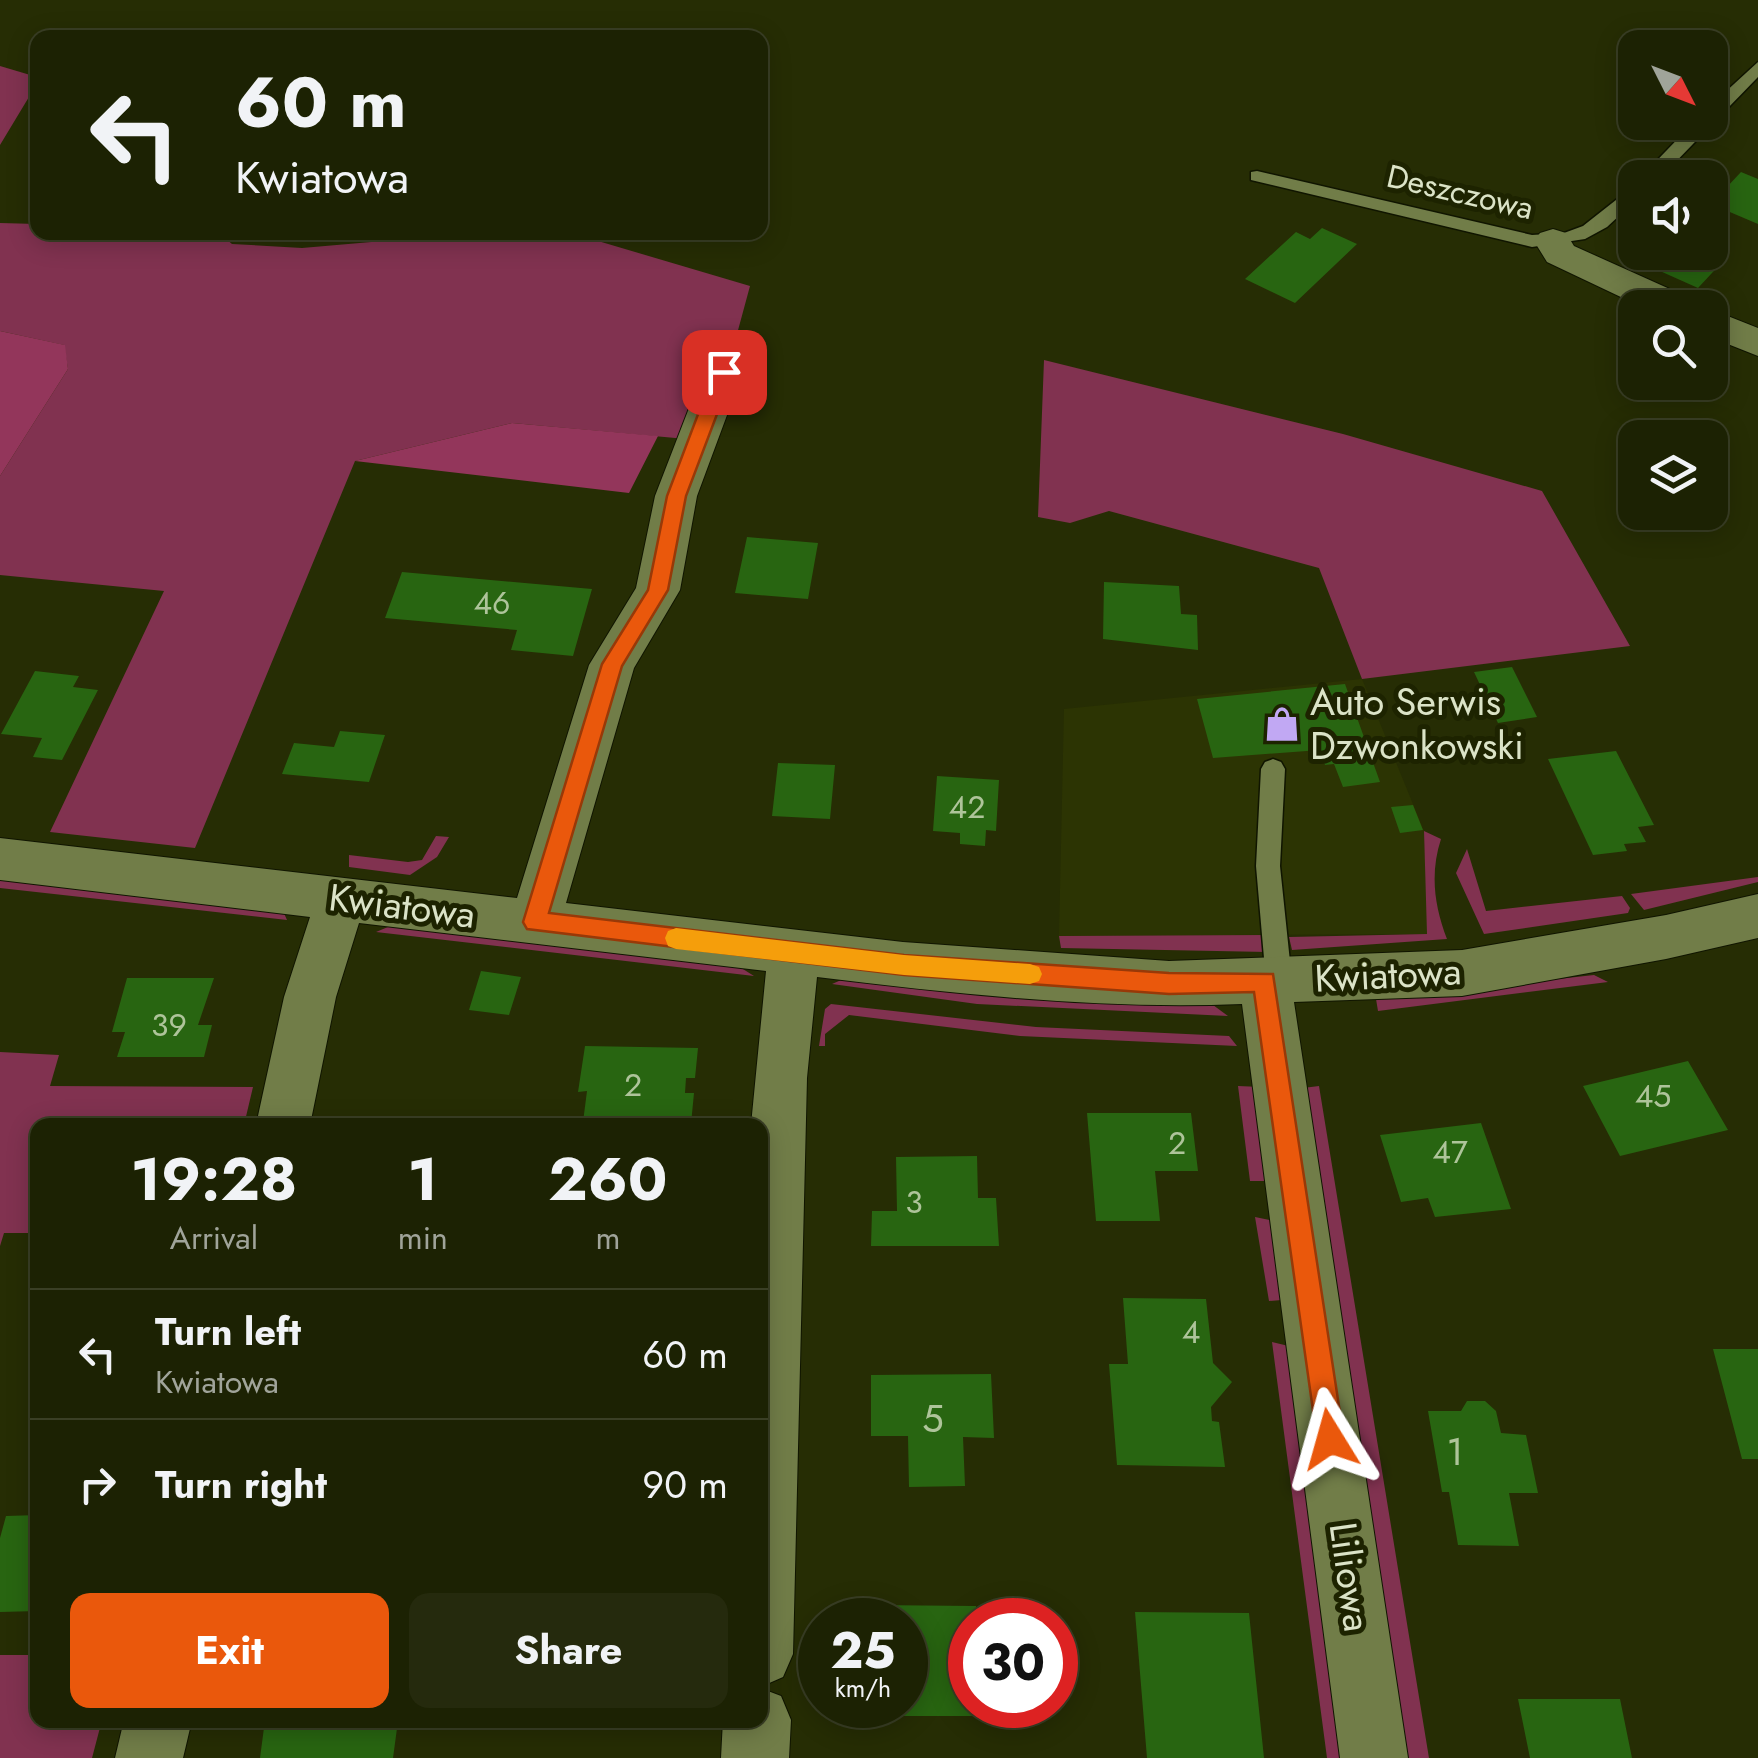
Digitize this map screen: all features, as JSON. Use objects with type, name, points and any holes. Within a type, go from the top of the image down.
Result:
[{"type":"street","points":[[1553,242],[1560,254],[1639,290]]},
{"type":"street","points":[[1728,330],[1758,344]]},
{"type":"street","points":[[535,922],[612,664],[658,590],[676,496],[724,372]]},
{"type":"street","name":"Kwiatowa","points":[[0,859],[904,965],[1169,984],[1462,973],[1752,932]]},
{"type":"street","points":[[284,1118],[310,997],[341,899]]},
{"type":"street","points":[[768,1424],[780,1078],[794,952]]},
{"type":"street","name":"Liliowa","points":[[1272,981],[1374,1758]]},
{"type":"street","points":[[150,1758],[156,1728]]},
{"type":"street","points":[[756,1758],[757,1728]]},
{"type":"lane","points":[[1728,98],[1758,67]]},
{"type":"lane","points":[[1667,160],[1686,140]]},
{"type":"lane","name":"Deszczowa","points":[[1258,176],[1532,241],[1567,242],[1604,221],[1618,207]]},
{"type":"lane","points":[[1272,981],[1268,866],[1273,769]]},
{"type":"shaded area","points":[[0,66],[30,75],[30,95],[0,145]]},
{"type":"shaded area","points":[[0,223],[30,224],[30,240],[227,240],[232,244],[302,248],[394,240],[598,241],[750,286],[708,441],[512,423],[355,461],[195,848],[50,832],[164,591],[0,575],[0,476],[68,369],[64,345],[0,331]]},
{"type":"shaded area","points":[[0,331],[65,345],[68,369],[0,476]]},
{"type":"shaded area","points":[[1044,360],[1343,434],[1542,491],[1630,646],[1362,679],[1319,568],[1109,511],[1070,523],[1038,517]]},
{"type":"shaded area","points":[[512,423],[658,436],[629,493],[355,461]]},
{"type":"shaded area","points":[[1362,679],[1424,831],[1428,934],[1059,936],[1064,709]]},
{"type":"shaded area","points":[[1424,831],[1441,839],[1435,889],[1447,939],[1292,950],[1289,937],[1427,934]]},
{"type":"shaded area","points":[[436,836],[449,837],[437,857],[410,875],[349,867],[349,855],[422,860]]},
{"type":"shaded area","points":[[1467,849],[1486,911],[1622,896],[1630,908],[1628,913],[1484,934],[1456,873]]},
{"type":"shaded area","points":[[1758,877],[1758,882],[1644,910],[1631,894]]},
{"type":"shaded area","points":[[0,878],[283,911],[287,920],[0,888]]},
{"type":"shaded area","points":[[395,924],[735,964],[754,976],[376,932]]},
{"type":"shaded area","points":[[1265,935],[1268,952],[1061,948],[1059,936]]},
{"type":"shaded area","points":[[1594,975],[1608,982],[1378,1011],[1376,999]]},
{"type":"shaded area","points":[[848,977],[1127,1003],[1213,1005],[1228,1016],[977,1004],[832,984]]},
{"type":"shaded area","points":[[831,1004],[1036,1027],[1229,1036],[1237,1046],[1020,1036],[849,1015],[825,1034],[825,1046],[819,1046],[825,1009]]},
{"type":"shaded area","points":[[0,1052],[59,1055],[50,1086],[253,1087],[246,1118],[30,1118],[30,1233],[4,1233],[0,1246]]},
{"type":"shaded area","points":[[1238,1086],[1261,1087],[1266,1181],[1250,1181]]},
{"type":"shaded area","points":[[1319,1086],[1429,1758],[1399,1758],[1303,1088]]},
{"type":"shaded area","points":[[1255,1217],[1280,1222],[1282,1300],[1269,1301]]},
{"type":"shaded area","points":[[1272,1342],[1301,1349],[1357,1758],[1327,1758]]},
{"type":"shaded area","points":[[0,1655],[30,1655],[30,1728],[100,1728],[92,1758],[0,1758]]},
{"type":"building","points":[[1741,172],[1758,179],[1758,224],[1728,211],[1728,186]]},
{"type":"building","points":[[1322,228],[1357,244],[1295,303],[1245,279],[1296,232],[1310,239]]},
{"type":"building","points":[[1658,270],[1715,270],[1698,288]]},
{"type":"building","points":[[747,537],[818,543],[808,599],[735,593]]},
{"type":"building","points":[[402,572],[592,589],[573,656],[511,650],[517,630],[385,618]]},
{"type":"building","points":[[1104,582],[1179,586],[1181,614],[1197,615],[1198,650],[1103,639]]},
{"type":"building","points":[[1512,667],[1537,717],[1498,723],[1474,672]]},
{"type":"building","points":[[35,671],[79,676],[73,687],[98,690],[62,760],[33,757],[42,738],[1,734]]},
{"type":"building","name":"Auto Serwis Dzwonkowski","points":[[1345,684],[1380,782],[1343,787],[1334,764],[1325,765],[1320,750],[1213,758],[1197,699]]},
{"type":"building","points":[[340,731],[385,735],[369,782],[282,774],[294,743],[334,747]]},
{"type":"building","points":[[1616,751],[1654,825],[1638,827],[1646,842],[1624,844],[1627,851],[1593,855],[1548,759]]},
{"type":"building","points":[[778,763],[835,765],[830,819],[772,816]]},
{"type":"building","points":[[937,776],[999,780],[996,831],[986,830],[985,846],[960,844],[960,833],[933,831]]},
{"type":"building","points":[[1413,805],[1423,830],[1400,833],[1391,807]]},
{"type":"building","points":[[481,971],[521,977],[509,1015],[469,1010]]},
{"type":"building","points":[[127,978],[214,978],[198,1025],[212,1025],[204,1057],[117,1057],[125,1032],[112,1032]]},
{"type":"building","points":[[585,1046],[698,1048],[695,1078],[686,1078],[685,1093],[694,1093],[692,1118],[584,1118],[587,1091],[578,1092]]},
{"type":"building","points":[[1688,1061],[1728,1130],[1620,1156],[1583,1086]]},
{"type":"building","points":[[1087,1113],[1191,1113],[1198,1171],[1155,1171],[1160,1221],[1096,1221]]},
{"type":"building","points":[[1481,1123],[1511,1209],[1435,1217],[1428,1198],[1401,1202],[1380,1135]]},
{"type":"building","points":[[977,1156],[978,1198],[996,1198],[999,1246],[871,1246],[872,1211],[897,1211],[896,1157]]},
{"type":"building","points":[[1123,1298],[1206,1299],[1213,1363],[1232,1382],[1211,1407],[1212,1421],[1219,1422],[1225,1467],[1117,1465],[1109,1364],[1128,1364]]},
{"type":"building","points":[[1713,1349],[1758,1349],[1758,1459],[1742,1459]]},
{"type":"building","points":[[991,1374],[994,1438],[963,1437],[965,1486],[909,1487],[908,1436],[871,1436],[871,1375]]},
{"type":"building","points":[[1467,1401],[1485,1401],[1496,1411],[1501,1433],[1526,1435],[1538,1493],[1509,1493],[1519,1546],[1458,1545],[1449,1492],[1442,1492],[1428,1411],[1461,1411]]},
{"type":"building","points":[[30,1515],[30,1611],[0,1612],[0,1538],[6,1516]]},
{"type":"building","points":[[928,1606],[948,1606],[948,1716],[928,1716]]},
{"type":"building","points":[[1135,1612],[1249,1613],[1264,1758],[1147,1758]]},
{"type":"building","points":[[1518,1699],[1620,1699],[1632,1758],[1530,1758]]},
{"type":"building","points":[[264,1728],[397,1728],[393,1758],[260,1758]]},
{"type":"slow traffic","points":[[676,938],[904,965],[1030,974]]},
{"type":"place","name":"Auto Serwis Dzwonkowski","points":[[1282,724]]},
{"type":"route","points":[[724,372],[676,496],[658,590],[612,664],[535,922],[904,965],[1169,984],[1265,982],[1330,1439]]}]
